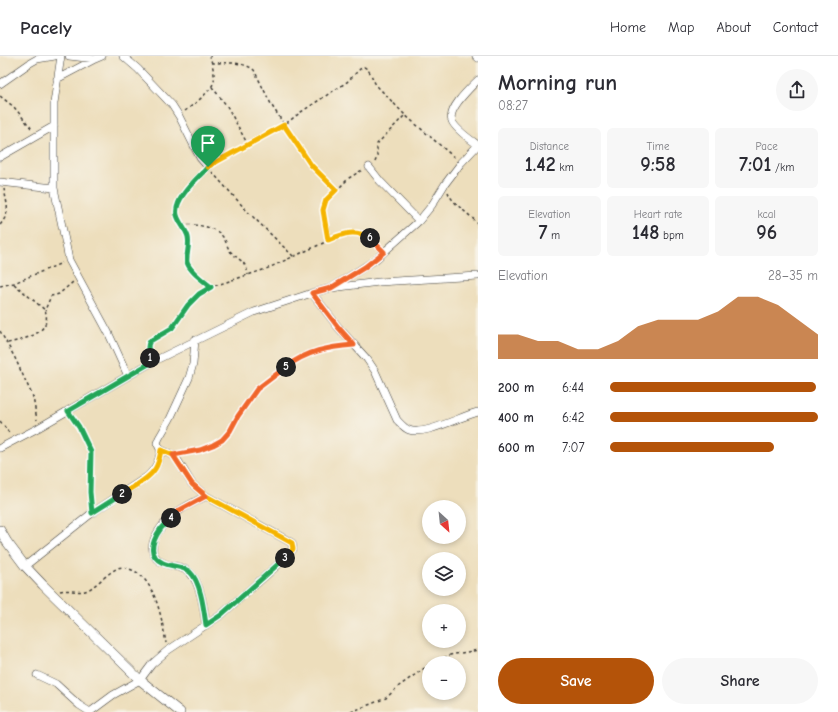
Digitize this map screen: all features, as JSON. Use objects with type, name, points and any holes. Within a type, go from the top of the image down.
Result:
[{"type":"street","points":[[0,84],[37,59],[55,56]]},
{"type":"street","points":[[61,56],[54,103],[54,188],[69,260],[108,332],[128,376]]},
{"type":"street","points":[[69,56],[94,59]]},
{"type":"street","points":[[57,79],[102,56]]},
{"type":"street","points":[[123,56],[138,69],[172,105],[200,158],[208,167]]},
{"type":"street","points":[[331,288],[365,267],[419,221],[461,163],[478,145],[456,126],[452,121],[451,114],[458,101],[478,80]]},
{"type":"street","points":[[0,157],[54,126]]},
{"type":"street","points":[[368,167],[419,221]]},
{"type":"street","points":[[2,182],[54,188]]},
{"type":"street","points":[[0,448],[38,428],[152,362],[254,312],[331,288],[379,282],[478,276]]},
{"type":"street","points":[[312,293],[338,327],[367,359],[375,371],[397,420],[403,427],[411,430],[422,431],[478,412]]},
{"type":"street","points":[[37,675],[56,684],[90,712],[114,695],[140,680],[152,664],[167,650],[221,615],[280,563],[293,549],[294,546],[292,543],[206,496],[192,484],[173,455],[161,450],[158,447],[157,443],[159,438],[170,419],[189,378],[193,364],[195,340]]},
{"type":"street","points":[[25,566],[92,513],[148,476],[159,462],[161,450]]},
{"type":"street","points":[[206,496],[178,511],[166,521],[153,542],[153,551],[156,558],[163,563],[185,569],[194,578],[203,606],[206,625]]},
{"type":"street","points":[[0,530],[25,566],[140,680],[180,712]]},
{"type":"path","points":[[179,116],[212,87],[214,81],[210,56]]},
{"type":"path","points":[[212,63],[241,64],[254,70],[264,92],[311,165],[336,190]]},
{"type":"path","points":[[211,287],[190,268],[188,263],[188,237],[177,217],[176,209],[178,202],[208,167],[284,125],[301,112],[344,85],[364,67],[369,71],[373,82],[404,115],[461,163]]},
{"type":"path","points":[[212,87],[227,106],[248,145]]},
{"type":"path","points":[[0,96],[14,107],[37,136]]},
{"type":"path","points":[[328,240],[323,210],[326,200],[349,178],[375,161],[377,157],[378,144],[404,115]]},
{"type":"path","points":[[208,167],[247,211],[294,257]]},
{"type":"path","points":[[0,225],[6,219],[8,213],[2,182]]},
{"type":"path","points":[[446,184],[449,195],[453,201],[465,210],[478,224]]},
{"type":"path","points":[[181,224],[207,227],[217,231],[223,237],[230,252],[244,262],[247,267],[248,275]]},
{"type":"path","points":[[152,362],[148,350],[148,344],[150,341],[172,328],[188,305],[199,294],[211,287],[266,269],[328,240],[351,233],[362,234],[370,238],[384,252]]},
{"type":"path","points":[[0,286],[14,283],[69,260]]},
{"type":"path","points":[[45,310],[51,296],[59,294],[78,276]]},
{"type":"path","points":[[8,343],[33,335],[46,325],[48,317],[45,310],[14,283]]},
{"type":"path","points":[[0,330],[8,343],[33,397],[38,428]]},
{"type":"path","points":[[173,455],[200,450],[222,440],[230,431],[238,416],[257,389],[300,357],[325,348],[354,345]]},
{"type":"path","points":[[68,411],[79,427],[91,452],[90,492],[92,513]]},
{"type":"path","points":[[0,421],[15,440]]},
{"type":"path","points":[[53,594],[62,590],[86,591],[110,572],[119,567],[126,567],[138,572],[150,587],[156,603],[161,618],[167,650]]},
{"type":"path","points":[[448,656],[478,650]]},
{"type":"path","points":[[351,712],[386,698],[399,686],[422,670]]},
{"type":"route","points":[[208,167],[183,195],[178,202],[176,209],[177,217],[188,237],[187,257],[190,268],[211,287],[199,294],[188,305],[172,328],[150,341],[148,344],[148,350],[152,362],[68,411],[87,441],[91,452],[90,492],[92,513],[148,476],[159,462],[161,450],[173,455],[176,459],[182,467],[187,478],[206,496],[285,539],[294,546],[289,554],[280,563],[221,615],[206,625],[198,589],[190,572],[185,569],[163,563],[156,558],[153,551],[153,542],[166,521],[178,511],[206,496],[198,490],[187,478],[182,467],[176,459],[173,455],[200,450],[222,440],[230,431],[238,416],[257,389],[300,357],[332,346],[354,345],[312,293],[331,288],[365,267],[384,252],[370,238],[362,234],[351,233],[328,240],[323,210],[326,200],[336,190],[311,165],[284,125],[208,167]]}]
